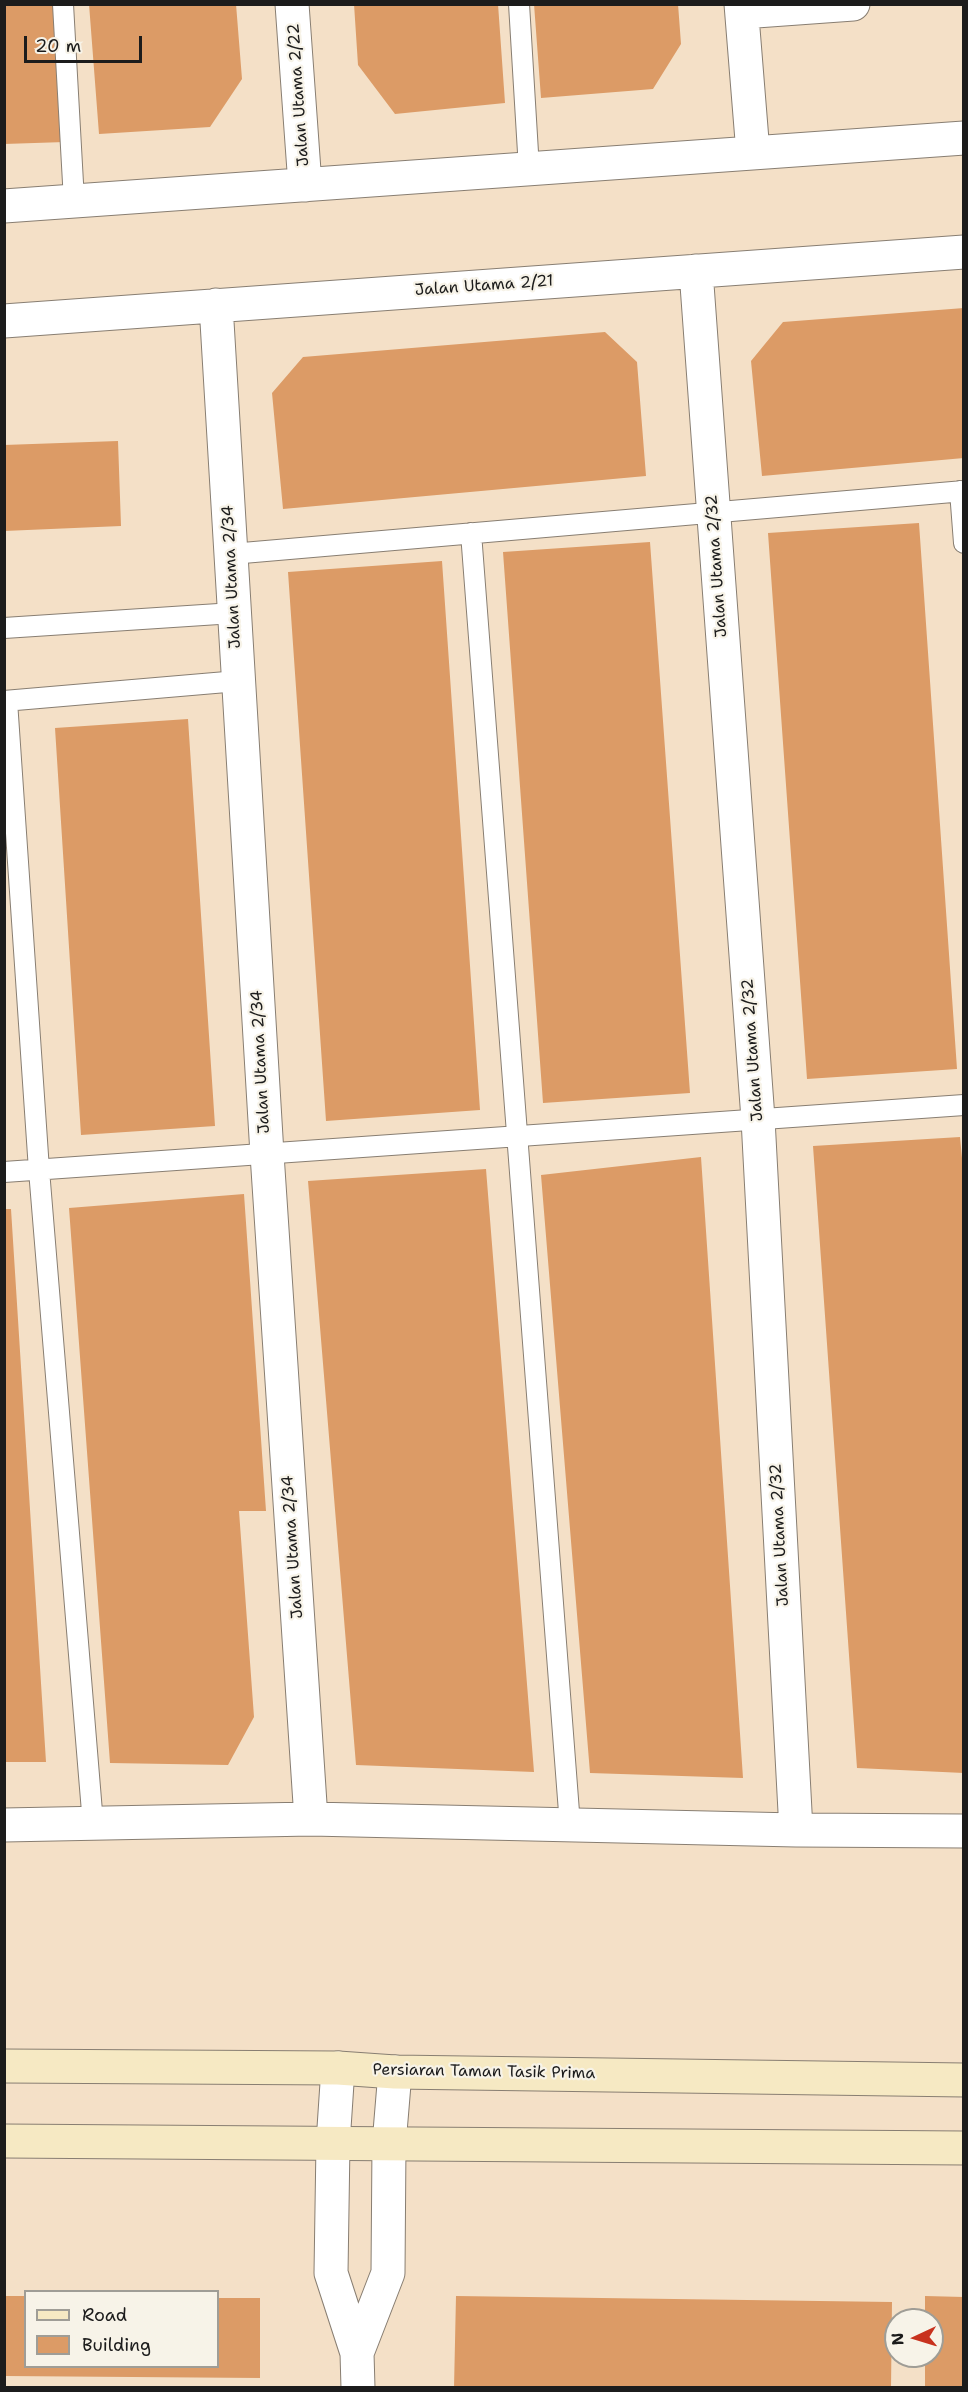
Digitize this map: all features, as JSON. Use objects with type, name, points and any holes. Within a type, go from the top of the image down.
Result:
[{"type":"main road","name":"Persiaran Taman Tasik Prima","points":[[4,2066],[338,2068],[395,2072],[963,2080]]},
{"type":"main road","points":[[4,2141],[963,2148]]},
{"type":"street","name":"Jalan Utama 2/22","points":[[292,4],[305,184]]},
{"type":"street","points":[[753,153],[742,8],[853,4]]},
{"type":"street","points":[[4,206],[963,138]]},
{"type":"street","name":"Jalan Utama 2/21","points":[[4,321],[963,252]]},
{"type":"street","name":"Jalan Utama 2/32","points":[[696,271],[758,1119],[796,1830]]},
{"type":"street","name":"Jalan Utama 2/34","points":[[216,306],[267,1154],[312,1819]]},
{"type":"street","points":[[4,1826],[312,1819],[796,1830],[963,1831]]},
{"type":"street","points":[[338,2068],[333,2143],[331,2273],[357,2353],[358,2388]]},
{"type":"street","points":[[357,2353],[388,2273],[389,2144],[395,2072]]},
{"type":"lane","points":[[63,4],[74,201]]},
{"type":"lane","points":[[519,4],[529,169]]},
{"type":"lane","points":[[231,554],[962,491],[963,543]]},
{"type":"lane","points":[[471,533],[570,1825]]},
{"type":"lane","points":[[4,628],[234,613]]},
{"type":"lane","points":[[93,1824],[39,1170],[6,701],[238,681]]},
{"type":"lane","points":[[4,1172],[963,1105]]},
{"type":"building","points":[[4,4],[56,4],[65,142],[4,144]]},
{"type":"building","points":[[89,4],[236,4],[242,79],[210,127],[99,134]]},
{"type":"building","points":[[354,4],[498,4],[505,103],[395,114],[358,65]]},
{"type":"building","points":[[534,4],[678,4],[681,44],[653,89],[541,98]]},
{"type":"building","points":[[964,308],[964,458],[762,476],[751,361],[783,322]]},
{"type":"building","points":[[605,332],[637,362],[646,476],[283,509],[272,393],[303,357]]},
{"type":"building","points":[[118,441],[121,526],[4,531],[4,445]]},
{"type":"building","points":[[919,523],[957,1069],[807,1079],[768,533]]},
{"type":"building","points":[[650,542],[690,1093],[543,1103],[503,552]]},
{"type":"building","points":[[442,561],[480,1110],[326,1121],[288,572]]},
{"type":"building","points":[[188,719],[215,1126],[81,1135],[55,728]]},
{"type":"building","points":[[960,1137],[964,1179],[964,1773],[857,1768],[813,1146]]},
{"type":"building","points":[[701,1157],[743,1778],[590,1773],[541,1175]]},
{"type":"building","points":[[486,1169],[534,1772],[356,1765],[308,1181]]},
{"type":"building","points":[[244,1194],[266,1511],[239,1511],[254,1717],[228,1765],[110,1763],[69,1208]]},
{"type":"building","points":[[4,1209],[11,1209],[46,1762],[4,1762]]},
{"type":"building","points":[[5,2296],[24,2296],[24,2368],[219,2368],[219,2298],[260,2298],[260,2378],[5,2376]]},
{"type":"building","points":[[456,2296],[892,2302],[892,2308],[884,2308],[884,2368],[891,2368],[891,2388],[454,2388]]},
{"type":"building","points":[[925,2296],[964,2297],[964,2388],[925,2388],[925,2368],[944,2368],[944,2308],[925,2308]]}]
